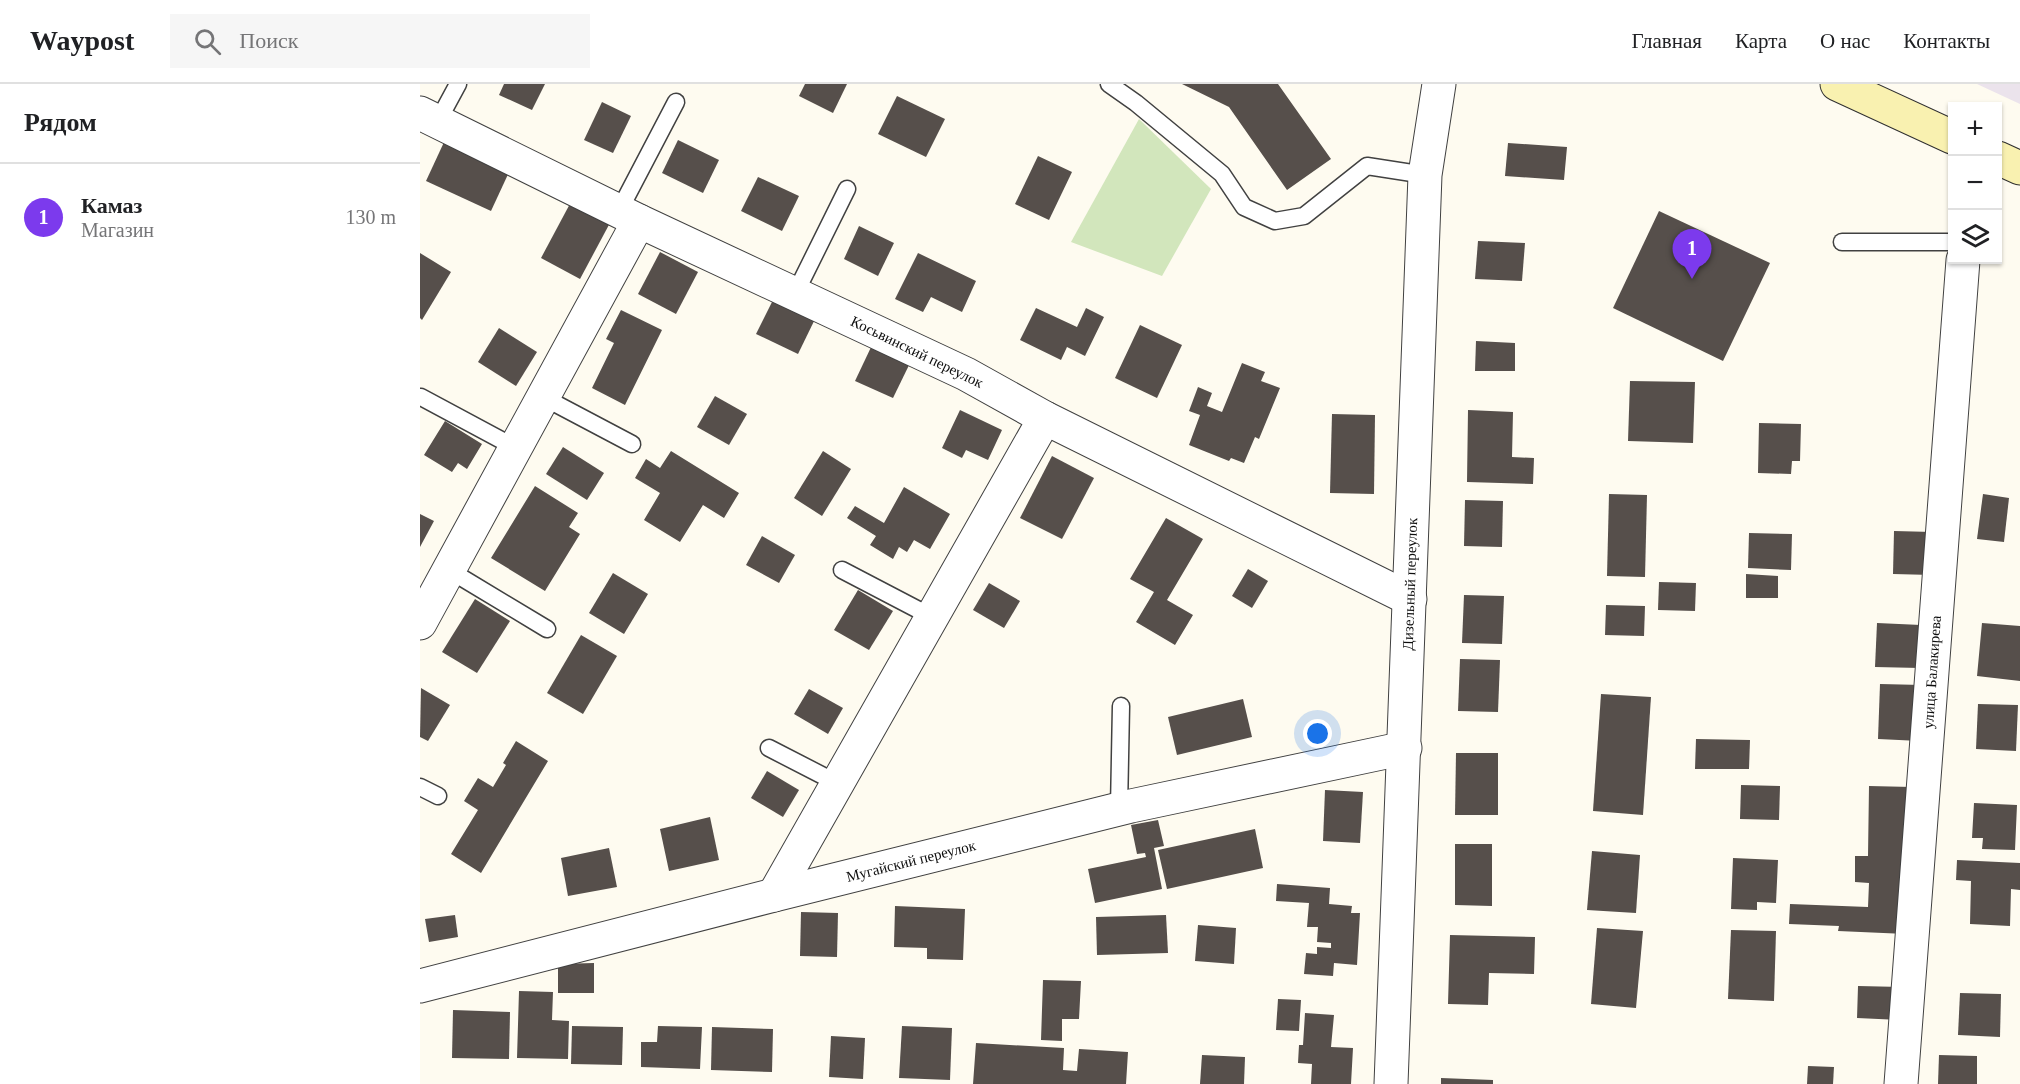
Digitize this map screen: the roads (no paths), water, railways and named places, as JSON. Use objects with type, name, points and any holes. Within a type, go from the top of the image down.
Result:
[{"type":"main road","points":[[1838,84],[1948,135]]},
{"type":"main road","points":[[2002,160],[2020,168]]},
{"type":"street","name":"Дизельный переулок","points":[[1391,1084],[1425,175],[1439,84]]},
{"type":"street","name":"Косьвинский переулок","points":[[429,117],[629,216],[966,374],[1045,418],[1410,599]]},
{"type":"street","points":[[420,623],[543,397],[629,216]]},
{"type":"street","name":"улица Балакирева","points":[[1901,1084],[1963,264]]},
{"type":"street","points":[[774,895],[1045,418]]},
{"type":"street","name":"Мугайский переулок","points":[[420,986],[1119,809],[1405,748]]},
{"type":"lane","points":[[429,117],[458,84]]},
{"type":"lane","points":[[1109,84],[1136,103],[1222,174],[1244,207],[1275,220],[1304,216],[1366,166],[1425,175]]},
{"type":"lane","points":[[629,216],[676,102]]},
{"type":"lane","points":[[795,294],[847,189]]},
{"type":"lane","points":[[1842,242],[1948,242]]},
{"type":"lane","points":[[421,397],[516,448]]},
{"type":"lane","points":[[543,397],[632,444]]},
{"type":"lane","points":[[449,570],[548,628]]},
{"type":"lane","points":[[842,570],[932,617]]},
{"type":"lane","points":[[1119,809],[1121,706]]},
{"type":"lane","points":[[769,748],[837,783]]},
{"type":"lane","points":[[420,787],[438,796]]},
{"type":"place","name":"Камаз","points":[[1692,279]]}]
